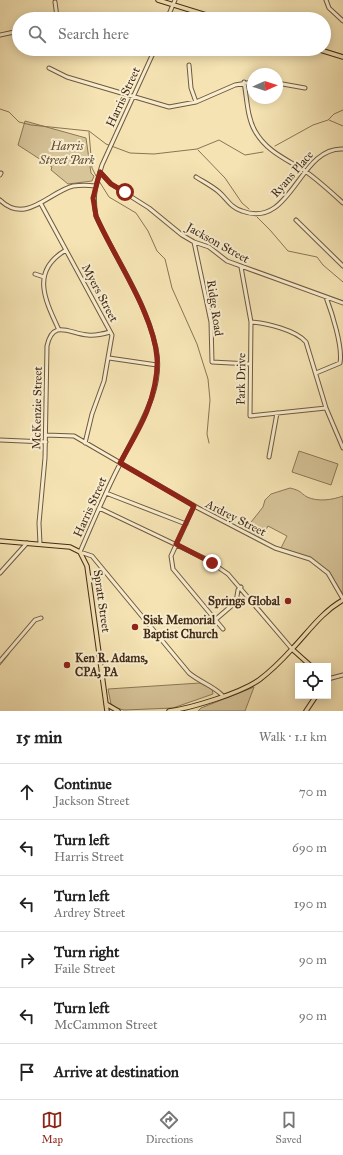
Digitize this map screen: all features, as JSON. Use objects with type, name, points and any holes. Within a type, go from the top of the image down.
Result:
[{"type":"main road","points":[[158,0],[198,12]]},
{"type":"main road","points":[[331,53],[343,57]]},
{"type":"main road","points":[[0,541],[70,547],[80,552]]},
{"type":"main road","name":"Spratt Street","points":[[80,552],[87,566],[107,711]]},
{"type":"main road","points":[[169,711],[190,709],[258,681],[292,649],[323,614],[343,600]]},
{"type":"main road","points":[[292,649],[308,663]]},
{"type":"main road","points":[[306,711],[314,699]]},
{"type":"main road","points":[[106,704],[118,711]]},
{"type":"street","points":[[170,12],[175,0]]},
{"type":"street","points":[[326,0],[329,8],[343,21]]},
{"type":"street","points":[[55,2],[56,12]]},
{"type":"street","points":[[0,35],[12,32]]},
{"type":"street","name":"Harris Street","points":[[80,552],[120,463],[147,411],[153,394],[157,365],[156,347],[145,315],[96,216],[93,198],[95,186],[110,147],[152,56]]},
{"type":"street","points":[[189,65],[190,88],[196,102]]},
{"type":"street","points":[[50,68],[67,78],[169,107],[196,102],[216,92],[244,82],[254,130],[264,145],[280,157],[306,172],[343,203]]},
{"type":"street","points":[[283,85],[305,88]]},
{"type":"street","name":"Ryans Place","points":[[196,177],[219,192],[232,206],[243,212],[258,213],[270,211],[282,201],[314,160],[324,152],[343,149]]},
{"type":"street","name":"Jackson Street","points":[[100,172],[111,184],[143,204],[182,235],[194,242],[209,246],[227,261],[343,303]]},
{"type":"street","points":[[0,200],[19,209],[41,204],[73,186],[95,186]]},
{"type":"street","name":"Myers Street","points":[[41,204],[112,335],[108,358],[86,443]]},
{"type":"street","points":[[296,220],[343,266]]},
{"type":"street","name":"Ridge Road","points":[[194,242],[211,322],[212,362],[250,364]]},
{"type":"street","points":[[66,250],[51,262],[44,277],[44,297],[59,330],[89,336],[110,332]]},
{"type":"street","name":"Park Drive","points":[[241,267],[251,322],[250,416],[326,408]]},
{"type":"street","points":[[35,274],[44,277]]},
{"type":"street","points":[[316,372],[340,363],[343,357],[342,348],[326,296]]},
{"type":"street","points":[[251,322],[261,323],[302,338],[309,347],[326,408],[343,448]]},
{"type":"street","name":"McKenzie Street","points":[[40,544],[39,523],[46,442],[47,346],[49,337],[59,330]]},
{"type":"street","points":[[108,358],[157,365]]},
{"type":"street","points":[[269,457],[277,413]]},
{"type":"street","name":"Ardrey Street","points":[[46,435],[74,436],[194,506],[275,548],[300,555],[315,562],[332,579],[343,600]]},
{"type":"street","points":[[0,440],[46,442]]},
{"type":"street","points":[[106,493],[186,524]]},
{"type":"street","points":[[194,506],[171,556],[173,569],[223,629]]},
{"type":"street","points":[[99,508],[176,544],[216,565],[241,587],[292,649]]},
{"type":"street","points":[[0,573],[27,543]]},
{"type":"street","points":[[80,552],[92,556],[189,673],[196,679],[217,689],[222,695]]},
{"type":"street","points":[[215,620],[236,602],[238,590],[241,587]]},
{"type":"street","points":[[0,661],[35,620],[40,618]]},
{"type":"street","points":[[331,678],[343,675]]},
{"type":"green space","name":"Harris Street Park","points":[[25,121],[86,138],[91,173],[94,176],[92,181],[68,184],[51,170],[52,167],[18,145]]},
{"type":"green space","points":[[299,451],[338,464],[331,485],[292,472]]},
{"type":"green space","points":[[290,488],[316,500],[334,499],[343,496],[343,594],[333,579],[316,562],[280,550],[287,536],[268,526],[261,539],[244,531],[263,507],[265,500],[271,494]]},
{"type":"green space","points":[[200,683],[212,689],[213,694],[173,708],[124,710],[116,708],[111,704],[108,689]]},
{"type":"green space","points":[[254,687],[245,711],[198,711],[201,708]]},
{"type":"waterway","points":[[0,109],[9,112],[19,122],[31,125],[89,131],[106,144],[130,153],[154,154],[197,149],[219,140],[245,155],[263,152]]},
{"type":"waterway","points":[[275,146],[313,125],[328,120],[334,114],[343,110]]},
{"type":"waterway","points":[[329,120],[343,126]]},
{"type":"waterway","points":[[89,132],[92,168],[96,176]]},
{"type":"waterway","points":[[198,150],[225,178],[242,203],[249,209]]},
{"type":"waterway","points":[[99,181],[109,197],[136,213],[148,231],[157,251],[165,259],[172,288],[197,344],[208,379],[210,400],[207,434],[209,443]]},
{"type":"waterway","points":[[257,217],[288,251],[317,257],[323,265],[343,282]]},
{"type":"waterway","points":[[0,665],[9,654]]},
{"type":"place","name":"Springs Global","points":[[288,601]]},
{"type":"place","name":"Sisk Memorial Baptist Church","points":[[135,627]]},
{"type":"place","name":"Ken R. Adams, CPA, PA","points":[[67,665]]},
{"type":"route","points":[[125,192],[111,184],[100,172],[95,184],[93,198],[96,216],[103,233],[145,315],[156,347],[157,365],[153,394],[147,411],[120,463],[194,506],[176,544],[212,563]]}]
